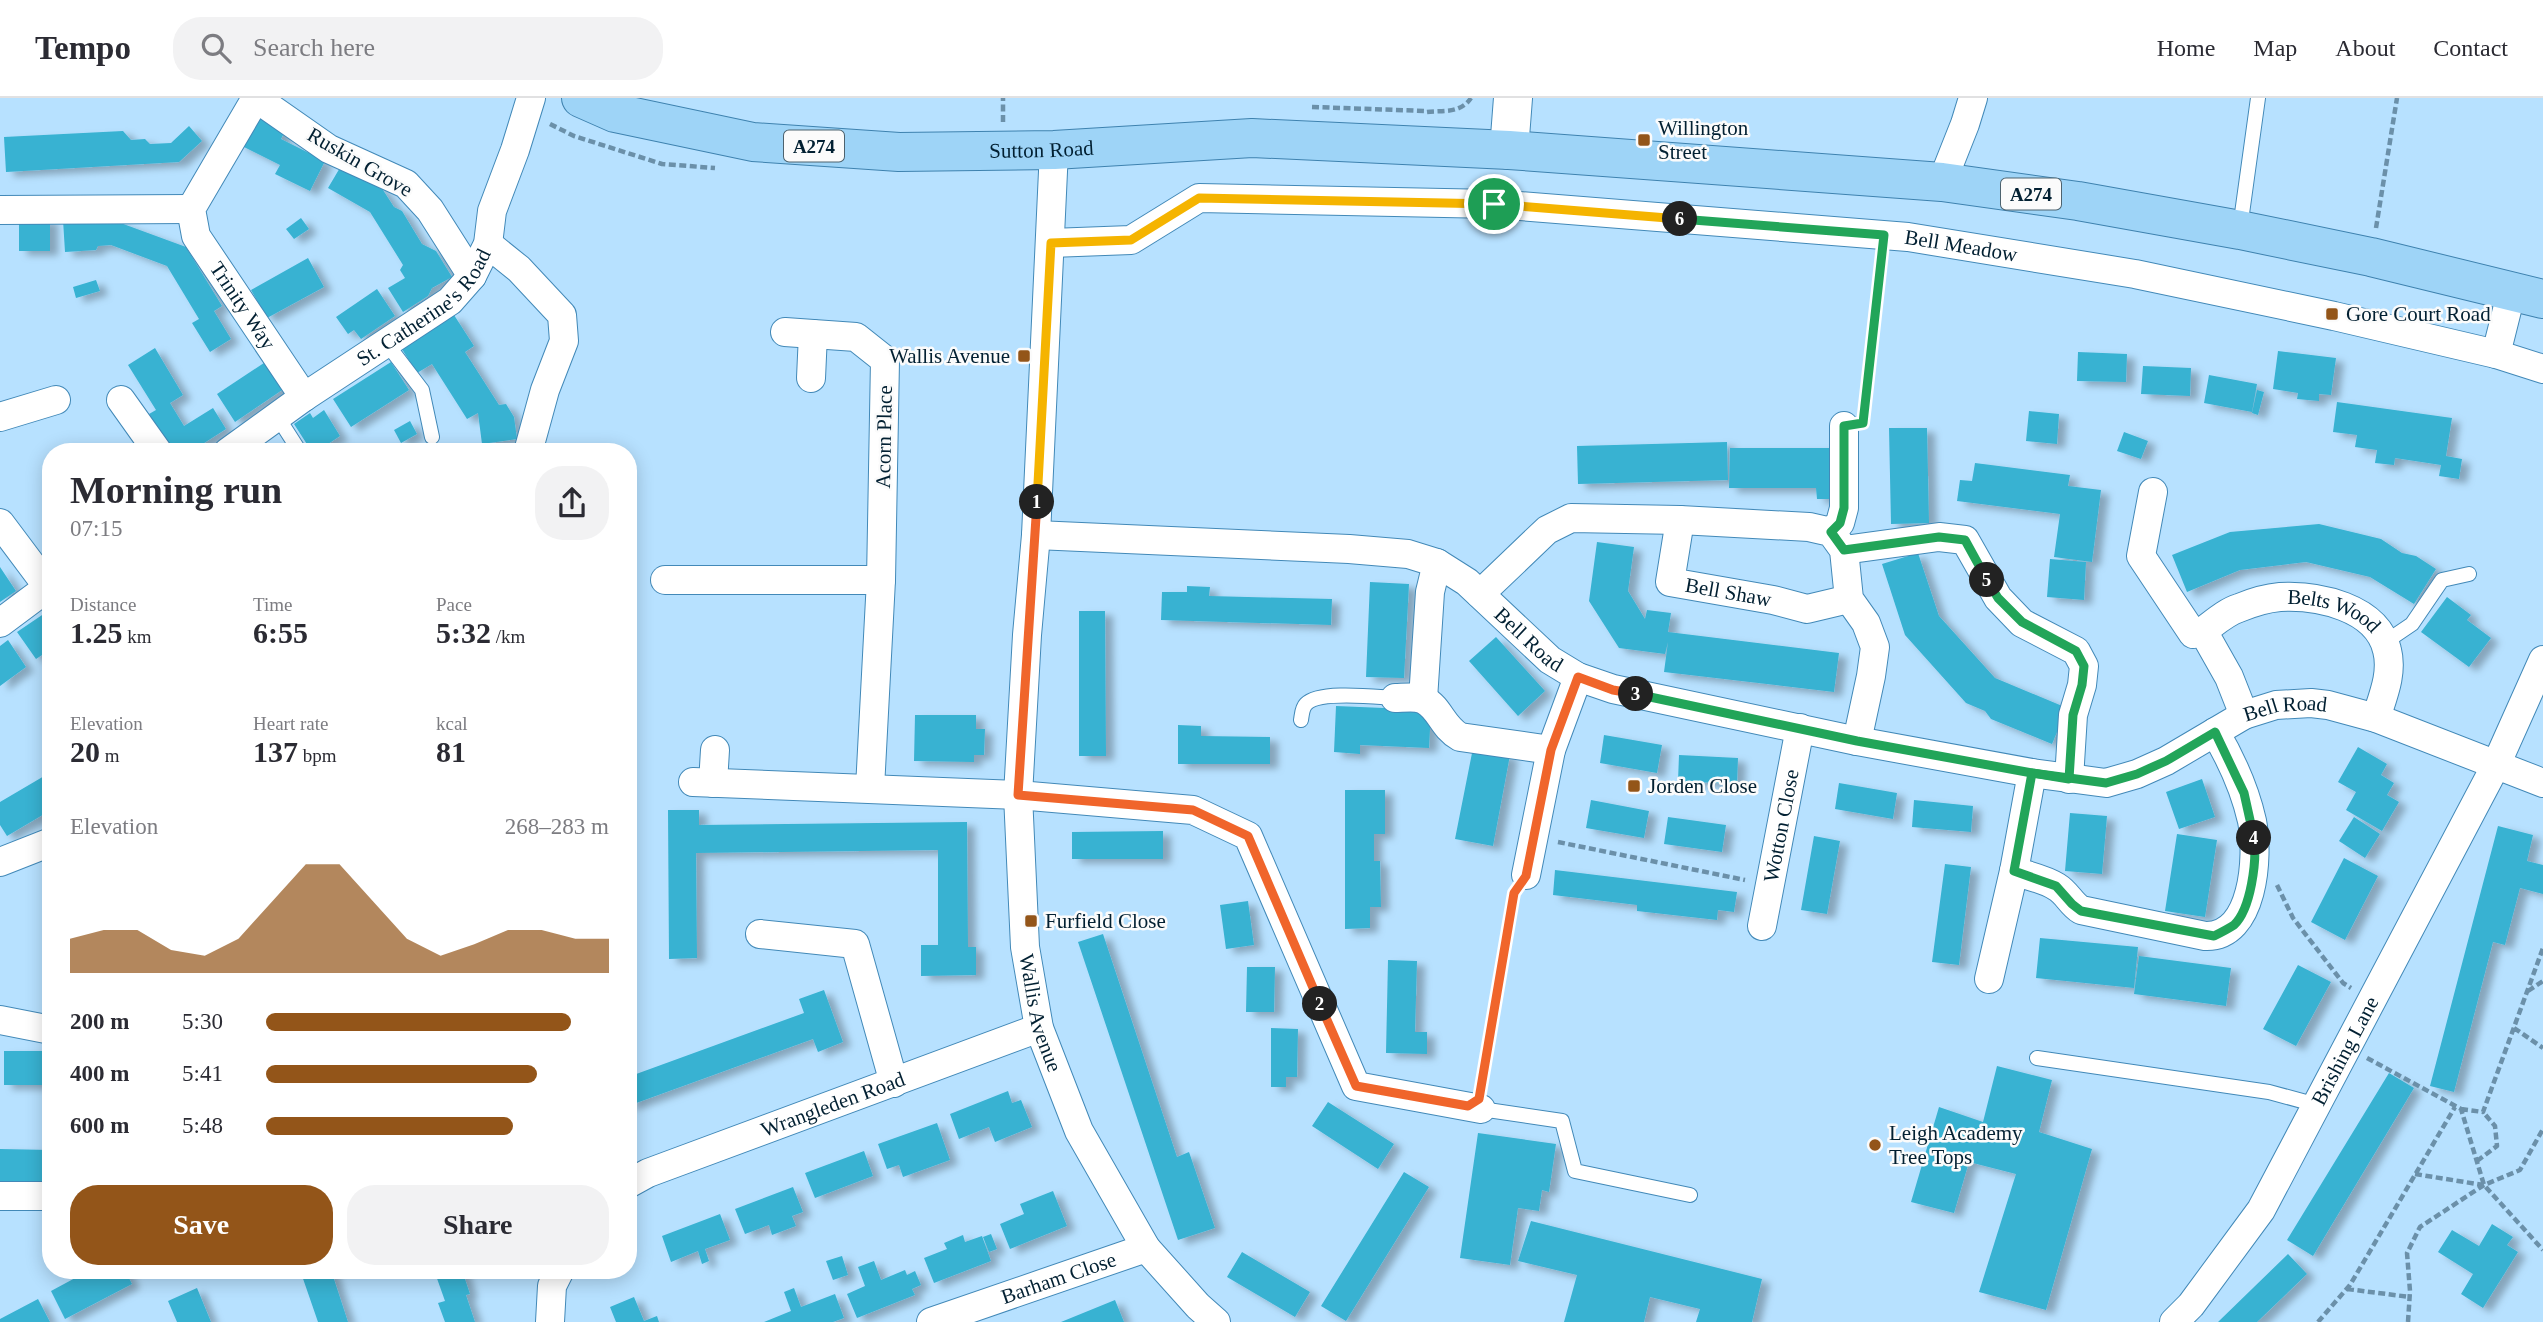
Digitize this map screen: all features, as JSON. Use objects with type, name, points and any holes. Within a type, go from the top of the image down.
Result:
[{"type":"main road","name":"Sutton Road","points":[[581,98],[615,113],[753,142],[899,152],[1054,150],[1252,138],[1509,150]]},
{"type":"main road","name":"A274","points":[[1509,150],[1942,183],[2078,201],[2371,257],[2527,295]]},
{"type":"street","points":[[0,210],[191,209],[256,98]]},
{"type":"street","name":"Ruskin Grove","points":[[256,98],[330,149],[406,184],[430,209],[472,276]]},
{"type":"street","name":"St. Catherine's Road","points":[[240,443],[304,397],[450,302],[472,276],[488,244],[492,211],[531,98]]},
{"type":"street","points":[[1509,150],[1513,98]]},
{"type":"street","points":[[1942,183],[1973,98]]},
{"type":"street","name":"Wallis Avenue","points":[[1054,150],[1036,535],[1018,795],[1024,947],[1039,1028],[1079,1131],[1146,1248],[1216,1322]]},
{"type":"street","name":"Bell Meadow","points":[[1051,243],[1131,240],[1199,198],[1494,204],[1920,238],[2135,274],[2334,316],[2497,354],[2543,369]]},
{"type":"street","name":"Trinity Way","points":[[191,209],[196,236],[304,397]]},
{"type":"street","points":[[488,244],[519,269],[562,315],[564,341],[545,390],[530,443]]},
{"type":"street","points":[[2497,354],[2527,295]]},
{"type":"street","name":"Acorn Place","points":[[785,332],[856,337],[885,360],[881,580],[870,788]]},
{"type":"street","points":[[811,378],[813,334]]},
{"type":"street","points":[[0,418],[57,400]]},
{"type":"street","points":[[121,400],[152,443]]},
{"type":"street","points":[[1844,426],[1844,508],[1838,541],[1849,599],[1866,623],[1875,647],[1857,741]]},
{"type":"street","points":[[2153,492],[2141,556],[2193,634],[2203,631],[2229,677],[2244,715]]},
{"type":"street","points":[[1480,594],[1548,530],[1571,518],[1680,520],[1809,527],[1838,541],[1939,537],[1965,540],[1998,598],[2022,622],[2076,651],[2084,666],[2082,685],[2073,715],[2069,779]]},
{"type":"street","name":"Bell Shaw","points":[[1680,520],[1670,582],[1773,600],[1807,609],[1849,599]]},
{"type":"street","points":[[0,523],[42,576]]},
{"type":"street","name":"Bell Road","points":[[1036,535],[1408,554],[1437,563],[1467,582],[1550,660],[1578,677],[1613,690],[1857,741],[2032,773],[2106,783],[2137,774],[2166,761],[2244,715],[2276,705],[2311,703],[2376,718],[2543,783]]},
{"type":"street","points":[[1423,699],[1430,592],[1437,563]]},
{"type":"street","points":[[666,580],[881,580]]},
{"type":"street","points":[[0,623],[42,592]]},
{"type":"street","name":"Belts Wood","points":[[2203,631],[2236,608],[2278,597],[2322,599],[2350,610],[2372,623],[2387,649],[2388,678],[2376,718]]},
{"type":"street","name":"Brishing Lane","points":[[2174,1322],[2191,1306],[2261,1210],[2497,765],[2543,660]]},
{"type":"street","points":[[1526,876],[1551,750],[1578,677]]},
{"type":"street","points":[[1395,698],[1423,699],[1449,731],[1461,737],[1551,750]]},
{"type":"street","name":"Wotton Close","points":[[1762,926],[1800,728]]},
{"type":"street","points":[[2014,871],[2056,886],[2081,911],[2214,936],[2235,924],[2247,904],[2255,856],[2252,822],[2244,793],[2215,732]]},
{"type":"street","points":[[715,750],[703,782],[1018,795],[1193,810],[1248,836],[1356,1086],[1475,1107]]},
{"type":"street","points":[[1989,979],[2014,871],[2032,773]]},
{"type":"street","points":[[0,862],[42,846]]},
{"type":"street","points":[[760,934],[855,944],[894,1083]]},
{"type":"street","points":[[0,1020],[42,1028]]},
{"type":"street","name":"Wrangleden Road","points":[[637,1179],[1039,1028]]},
{"type":"street","points":[[0,1196],[42,1196]]},
{"type":"street","name":"Barham Close","points":[[932,1322],[1146,1248]]},
{"type":"street","points":[[550,1322],[552,1286],[556,1279]]},
{"type":"lane","points":[[2240,230],[2258,98]]},
{"type":"lane","points":[[387,344],[422,390],[432,437]]},
{"type":"lane","points":[[277,416],[294,443]]},
{"type":"lane","points":[[2384,643],[2412,624],[2442,580],[2469,574]]},
{"type":"lane","points":[[1301,720],[1303,708],[1308,701],[1324,696],[1395,698]]},
{"type":"lane","points":[[2037,1058],[2269,1092],[2317,1105]]},
{"type":"lane","points":[[1475,1107],[1562,1121],[1575,1171],[1690,1195]]},
{"type":"path","points":[[2371,257],[2397,98]]},
{"type":"path","points":[[1844,426],[1863,423],[1884,235]]},
{"type":"path","points":[[1534,837],[1770,886]]},
{"type":"path","points":[[2255,856],[2265,861],[2293,918],[2343,983],[2371,1003]]},
{"type":"path","points":[[1475,1107],[1479,1099],[1514,893],[1526,876]]},
{"type":"path","points":[[2483,1112],[2543,948]]},
{"type":"path","points":[[2527,992],[2543,981]]},
{"type":"path","points":[[2514,1028],[2543,1048]]},
{"type":"path","points":[[2347,1048],[2458,1108],[2483,1112],[2495,1126],[2497,1146],[2477,1161]]},
{"type":"path","points":[[2458,1108],[2484,1185],[2543,1250]]},
{"type":"path","points":[[2318,1322],[2346,1289],[2458,1108]]},
{"type":"path","points":[[2408,1322],[2410,1297],[2407,1253],[2420,1227],[2484,1185],[2520,1170],[2543,1129]]},
{"type":"path","points":[[2415,1174],[2484,1185]]},
{"type":"path","points":[[2346,1289],[2410,1297]]},
{"type":"building","points":[[254,113],[286,129],[281,139],[325,161],[310,191],[275,174],[280,165],[238,144]]},
{"type":"building","points":[[189,126],[202,141],[179,162],[6,172],[4,137],[123,131],[131,140],[145,139],[150,144],[171,143]]},
{"type":"building","points":[[341,166],[383,190],[394,207],[402,211],[422,244],[436,251],[452,277],[432,288],[428,296],[403,312],[388,288],[405,278],[400,270],[403,265],[370,212],[328,188]]},
{"type":"building","points":[[50,218],[50,251],[19,251],[19,219]]},
{"type":"building","points":[[107,218],[186,247],[222,306],[214,311],[231,339],[210,352],[192,323],[199,319],[167,266],[111,245],[98,246],[96,250],[65,252],[63,220]]},
{"type":"building","points":[[301,218],[309,229],[294,239],[286,229]]},
{"type":"building","points":[[308,258],[324,287],[267,318],[251,290]]},
{"type":"building","points":[[96,280],[100,291],[76,298],[73,287]]},
{"type":"building","points":[[377,289],[395,316],[361,339],[354,330],[348,334],[336,317]]},
{"type":"building","points":[[454,315],[474,346],[465,352],[499,405],[506,404],[514,417],[517,439],[482,443],[478,413],[467,419],[432,364],[417,373],[400,346]]},
{"type":"building","points":[[155,348],[183,395],[170,403],[184,426],[213,408],[226,429],[204,443],[167,443],[149,414],[156,410],[128,365]]},
{"type":"building","points":[[2278,351],[2336,358],[2331,395],[2319,394],[2319,401],[2297,399],[2298,393],[2273,389]]},
{"type":"building","points":[[2078,352],[2127,354],[2126,382],[2077,381]]},
{"type":"building","points":[[267,361],[285,388],[235,422],[217,394]]},
{"type":"building","points":[[391,362],[409,390],[351,427],[333,399]]},
{"type":"building","points":[[2143,366],[2191,368],[2190,396],[2141,394]]},
{"type":"building","points":[[2209,375],[2257,384],[2252,412],[2204,403]]},
{"type":"building","points":[[2257,390],[2264,392],[2258,415],[2252,413]]},
{"type":"building","points":[[2337,402],[2452,418],[2446,456],[2462,459],[2459,479],[2439,476],[2441,465],[2395,458],[2394,465],[2375,463],[2377,450],[2355,447],[2357,435],[2333,432]]},
{"type":"building","points":[[324,410],[340,436],[330,443],[306,443],[294,424],[310,413],[313,418]]},
{"type":"building","points":[[2029,411],[2059,414],[2057,444],[2026,441]]},
{"type":"building","points":[[410,421],[417,434],[401,443],[394,430]]},
{"type":"building","points":[[1889,428],[1927,428],[1929,523],[1891,524]]},
{"type":"building","points":[[2124,432],[2148,441],[2141,459],[2117,451]]},
{"type":"building","points":[[1727,442],[1728,480],[1578,484],[1577,446]]},
{"type":"building","points":[[1730,448],[1834,448],[1834,499],[1817,499],[1816,488],[1729,488]]},
{"type":"building","points":[[1975,463],[2070,475],[2068,486],[2101,490],[2092,562],[2054,557],[2060,514],[1957,501],[1960,480],[1972,481]]},
{"type":"building","points":[[2319,524],[2381,539],[2402,553],[2416,556],[2436,569],[2414,604],[2370,577],[2306,562],[2240,570],[2187,592],[2172,555],[2230,532]]},
{"type":"building","points":[[1597,542],[1634,547],[1628,591],[1645,619],[1647,610],[1671,613],[1668,632],[1839,653],[1834,692],[1664,672],[1668,642],[1665,654],[1619,648],[1589,601]]},
{"type":"building","points":[[1918,553],[1939,616],[1995,678],[2067,708],[2052,744],[1991,719],[1985,711],[1966,703],[1905,635],[1882,564]]},
{"type":"building","points":[[2050,559],[2086,562],[2084,600],[2047,597]]},
{"type":"building","points":[[0,567],[16,591],[0,602]]},
{"type":"building","points":[[1370,582],[1409,584],[1404,678],[1366,677]]},
{"type":"building","points":[[1187,586],[1210,587],[1209,596],[1332,599],[1331,625],[1161,620],[1162,592],[1187,592]]},
{"type":"building","points":[[2447,597],[2471,615],[2467,620],[2491,638],[2469,667],[2421,632]]},
{"type":"building","points":[[1079,611],[1105,611],[1106,756],[1079,756]]},
{"type":"building","points":[[42,615],[42,655],[36,659],[17,632]]},
{"type":"building","points":[[1496,637],[1545,691],[1518,716],[1469,661]]},
{"type":"building","points":[[8,640],[26,667],[0,686],[0,646]]},
{"type":"building","points":[[1336,706],[1431,710],[1429,748],[1360,745],[1360,754],[1334,752]]},
{"type":"building","points":[[915,715],[976,715],[976,729],[985,729],[984,755],[974,755],[974,762],[914,761]]},
{"type":"building","points":[[1178,725],[1201,726],[1201,736],[1270,737],[1270,764],[1178,764]]},
{"type":"building","points":[[1604,735],[1662,745],[1657,773],[1600,763]]},
{"type":"building","points":[[2358,747],[2387,764],[2381,775],[2394,783],[2387,795],[2399,802],[2382,831],[2346,810],[2356,792],[2338,782]]},
{"type":"building","points":[[1473,748],[1510,755],[1493,846],[1455,839]]},
{"type":"building","points":[[1679,755],[1738,758],[1737,784],[1678,781]]},
{"type":"building","points":[[42,777],[42,815],[7,836],[0,825],[0,802]]},
{"type":"building","points":[[2202,779],[2215,817],[2179,829],[2166,792]]},
{"type":"building","points":[[1839,783],[1897,793],[1893,819],[1835,809]]},
{"type":"building","points":[[1345,790],[1385,790],[1385,834],[1374,834],[1374,861],[1380,861],[1381,907],[1370,907],[1370,928],[1345,929]]},
{"type":"building","points":[[1591,800],[1649,811],[1644,838],[1586,828]]},
{"type":"building","points":[[1914,800],[1973,806],[1971,832],[1912,827]]},
{"type":"building","points":[[668,810],[699,810],[699,825],[967,822],[968,947],[976,947],[976,975],[921,976],[921,945],[938,945],[938,850],[696,853],[697,958],[669,959]]},
{"type":"building","points":[[2070,813],[2107,816],[2102,874],[2065,871]]},
{"type":"building","points":[[1668,817],[1726,825],[1722,852],[1664,844]]},
{"type":"building","points":[[2354,817],[2380,834],[2365,858],[2339,841]]},
{"type":"building","points":[[2498,826],[2533,835],[2527,861],[2543,865],[2543,894],[2520,888],[2505,945],[2493,942],[2454,1092],[2430,1086]]},
{"type":"building","points":[[1163,831],[1163,859],[1072,859],[1072,832]]},
{"type":"building","points":[[2177,834],[2217,840],[2205,917],[2165,911]]},
{"type":"building","points":[[1814,836],[1840,841],[1827,914],[1801,910]]},
{"type":"building","points":[[2344,858],[2378,876],[2345,940],[2311,922]]},
{"type":"building","points":[[1945,864],[1971,867],[1959,965],[1932,962]]},
{"type":"building","points":[[1555,870],[1737,892],[1734,912],[1718,910],[1717,920],[1637,911],[1637,905],[1553,895]]},
{"type":"building","points":[[1248,901],[1254,945],[1226,949],[1220,905]]},
{"type":"building","points":[[1103,934],[1177,1157],[1189,1152],[1215,1228],[1178,1240],[1078,942]]},
{"type":"building","points":[[2040,938],[2138,947],[2134,988],[2036,978]]},
{"type":"building","points":[[2139,956],[2231,968],[2226,1006],[2134,994]]},
{"type":"building","points":[[1388,960],[1417,961],[1415,1032],[1427,1032],[1427,1054],[1386,1053]]},
{"type":"building","points":[[2298,965],[2331,982],[2296,1046],[2263,1029]]},
{"type":"building","points":[[1247,967],[1275,967],[1274,1012],[1246,1012]]},
{"type":"building","points":[[824,990],[843,1042],[818,1052],[813,1039],[637,1103],[637,1074],[804,1013],[799,999]]},
{"type":"building","points":[[1271,1028],[1298,1029],[1297,1077],[1286,1077],[1286,1087],[1271,1087]]},
{"type":"building","points":[[4,1051],[42,1051],[42,1085],[4,1085]]},
{"type":"building","points":[[1997,1066],[2052,1080],[2039,1132],[2092,1149],[2046,1310],[1979,1292],[2016,1174],[1969,1162],[1954,1213],[1911,1202],[1939,1107],[1983,1122]]},
{"type":"building","points":[[2389,1073],[2414,1088],[2313,1256],[2287,1240]]},
{"type":"building","points":[[1008,1091],[1012,1103],[1021,1100],[1032,1127],[995,1142],[989,1127],[959,1139],[950,1114]]},
{"type":"building","points":[[1328,1102],[1394,1144],[1378,1169],[1312,1126]]},
{"type":"building","points":[[937,1123],[950,1160],[903,1177],[899,1165],[887,1169],[878,1144]]},
{"type":"building","points":[[1478,1133],[1556,1144],[1549,1192],[1542,1190],[1539,1211],[1518,1208],[1510,1265],[1460,1258]]},
{"type":"building","points":[[0,1149],[42,1150],[42,1184],[0,1183]]},
{"type":"building","points":[[864,1151],[873,1176],[815,1198],[805,1173]]},
{"type":"building","points":[[1404,1172],[1429,1187],[1346,1321],[1321,1306]]},
{"type":"building","points":[[793,1187],[803,1212],[792,1216],[796,1226],[772,1235],[769,1225],[745,1234],[735,1209]]},
{"type":"building","points":[[1053,1191],[1067,1226],[1010,1249],[1000,1224],[1024,1214],[1020,1204]]},
{"type":"building","points":[[720,1214],[730,1240],[705,1249],[709,1261],[702,1264],[698,1251],[671,1262],[662,1236]]},
{"type":"building","points":[[1531,1221],[1762,1279],[1752,1322],[1696,1322],[1700,1309],[1650,1297],[1644,1322],[1564,1322],[1577,1275],[1518,1261]]},
{"type":"building","points":[[2492,1224],[2513,1237],[2507,1245],[2518,1252],[2483,1308],[2461,1294],[2473,1274],[2438,1252],[2452,1230],[2479,1246]]},
{"type":"building","points":[[991,1234],[997,1249],[989,1252],[983,1237]]},
{"type":"building","points":[[963,1235],[965,1242],[982,1236],[991,1261],[934,1283],[924,1258],[947,1249],[944,1243]]},
{"type":"building","points":[[1242,1252],[1310,1292],[1295,1317],[1227,1277]]},
{"type":"building","points":[[2288,1254],[2307,1274],[2257,1322],[2218,1322]]},
{"type":"building","points":[[842,1256],[848,1275],[833,1280],[826,1261]]},
{"type":"building","points":[[874,1261],[881,1280],[905,1270],[907,1275],[915,1271],[921,1285],[912,1289],[915,1295],[857,1318],[847,1294],[865,1286],[858,1267]]},
{"type":"building","points":[[73,1279],[130,1279],[132,1284],[65,1319],[51,1291]]},
{"type":"building","points":[[303,1279],[334,1279],[348,1322],[318,1322]]},
{"type":"building","points":[[437,1279],[465,1279],[470,1294],[466,1295],[475,1322],[445,1322],[438,1303],[445,1301]]},
{"type":"building","points":[[197,1288],[211,1322],[177,1322],[168,1301]]},
{"type":"building","points":[[794,1288],[801,1307],[835,1294],[844,1318],[833,1322],[764,1322],[791,1311],[784,1292]]},
{"type":"building","points":[[634,1297],[644,1321],[657,1316],[659,1322],[616,1322],[610,1307]]},
{"type":"building","points":[[38,1299],[50,1322],[0,1322],[0,1319]]},
{"type":"building","points":[[1115,1300],[1124,1322],[1061,1322]]},
{"type":"place","name":"Willington Street","points":[[1644,140]]},
{"type":"place","name":"Gore Court Road","points":[[2332,314]]},
{"type":"place","name":"Wallis Avenue","points":[[1024,356]]},
{"type":"place","name":"Jorden Close","points":[[1634,786]]},
{"type":"place","name":"Furfield Close","points":[[1031,921]]},
{"type":"place","name":"Leigh Academy Tree Tops","points":[[1875,1145]]},
{"type":"route","points":[[1494,204],[1199,198],[1131,240],[1051,243],[1036,535],[1018,795],[1193,810],[1248,836],[1356,1086],[1468,1106],[1479,1099],[1514,893],[1526,876],[1551,750],[1578,677],[1613,690],[1857,741],[2032,773],[2069,779],[2083,781],[2106,783],[2137,774],[2166,761],[2215,732],[2244,793],[2252,822],[2255,850],[2247,904],[2235,924],[2214,936],[2204,936],[2081,911],[2056,886],[2014,871],[2032,773],[2069,779],[2073,715],[2082,685],[2084,666],[2076,651],[2022,622],[1998,598],[1965,540],[1939,537],[1844,550],[1831,532],[1840,523],[1844,508],[1844,426],[1863,423],[1884,235],[1494,204]]}]
